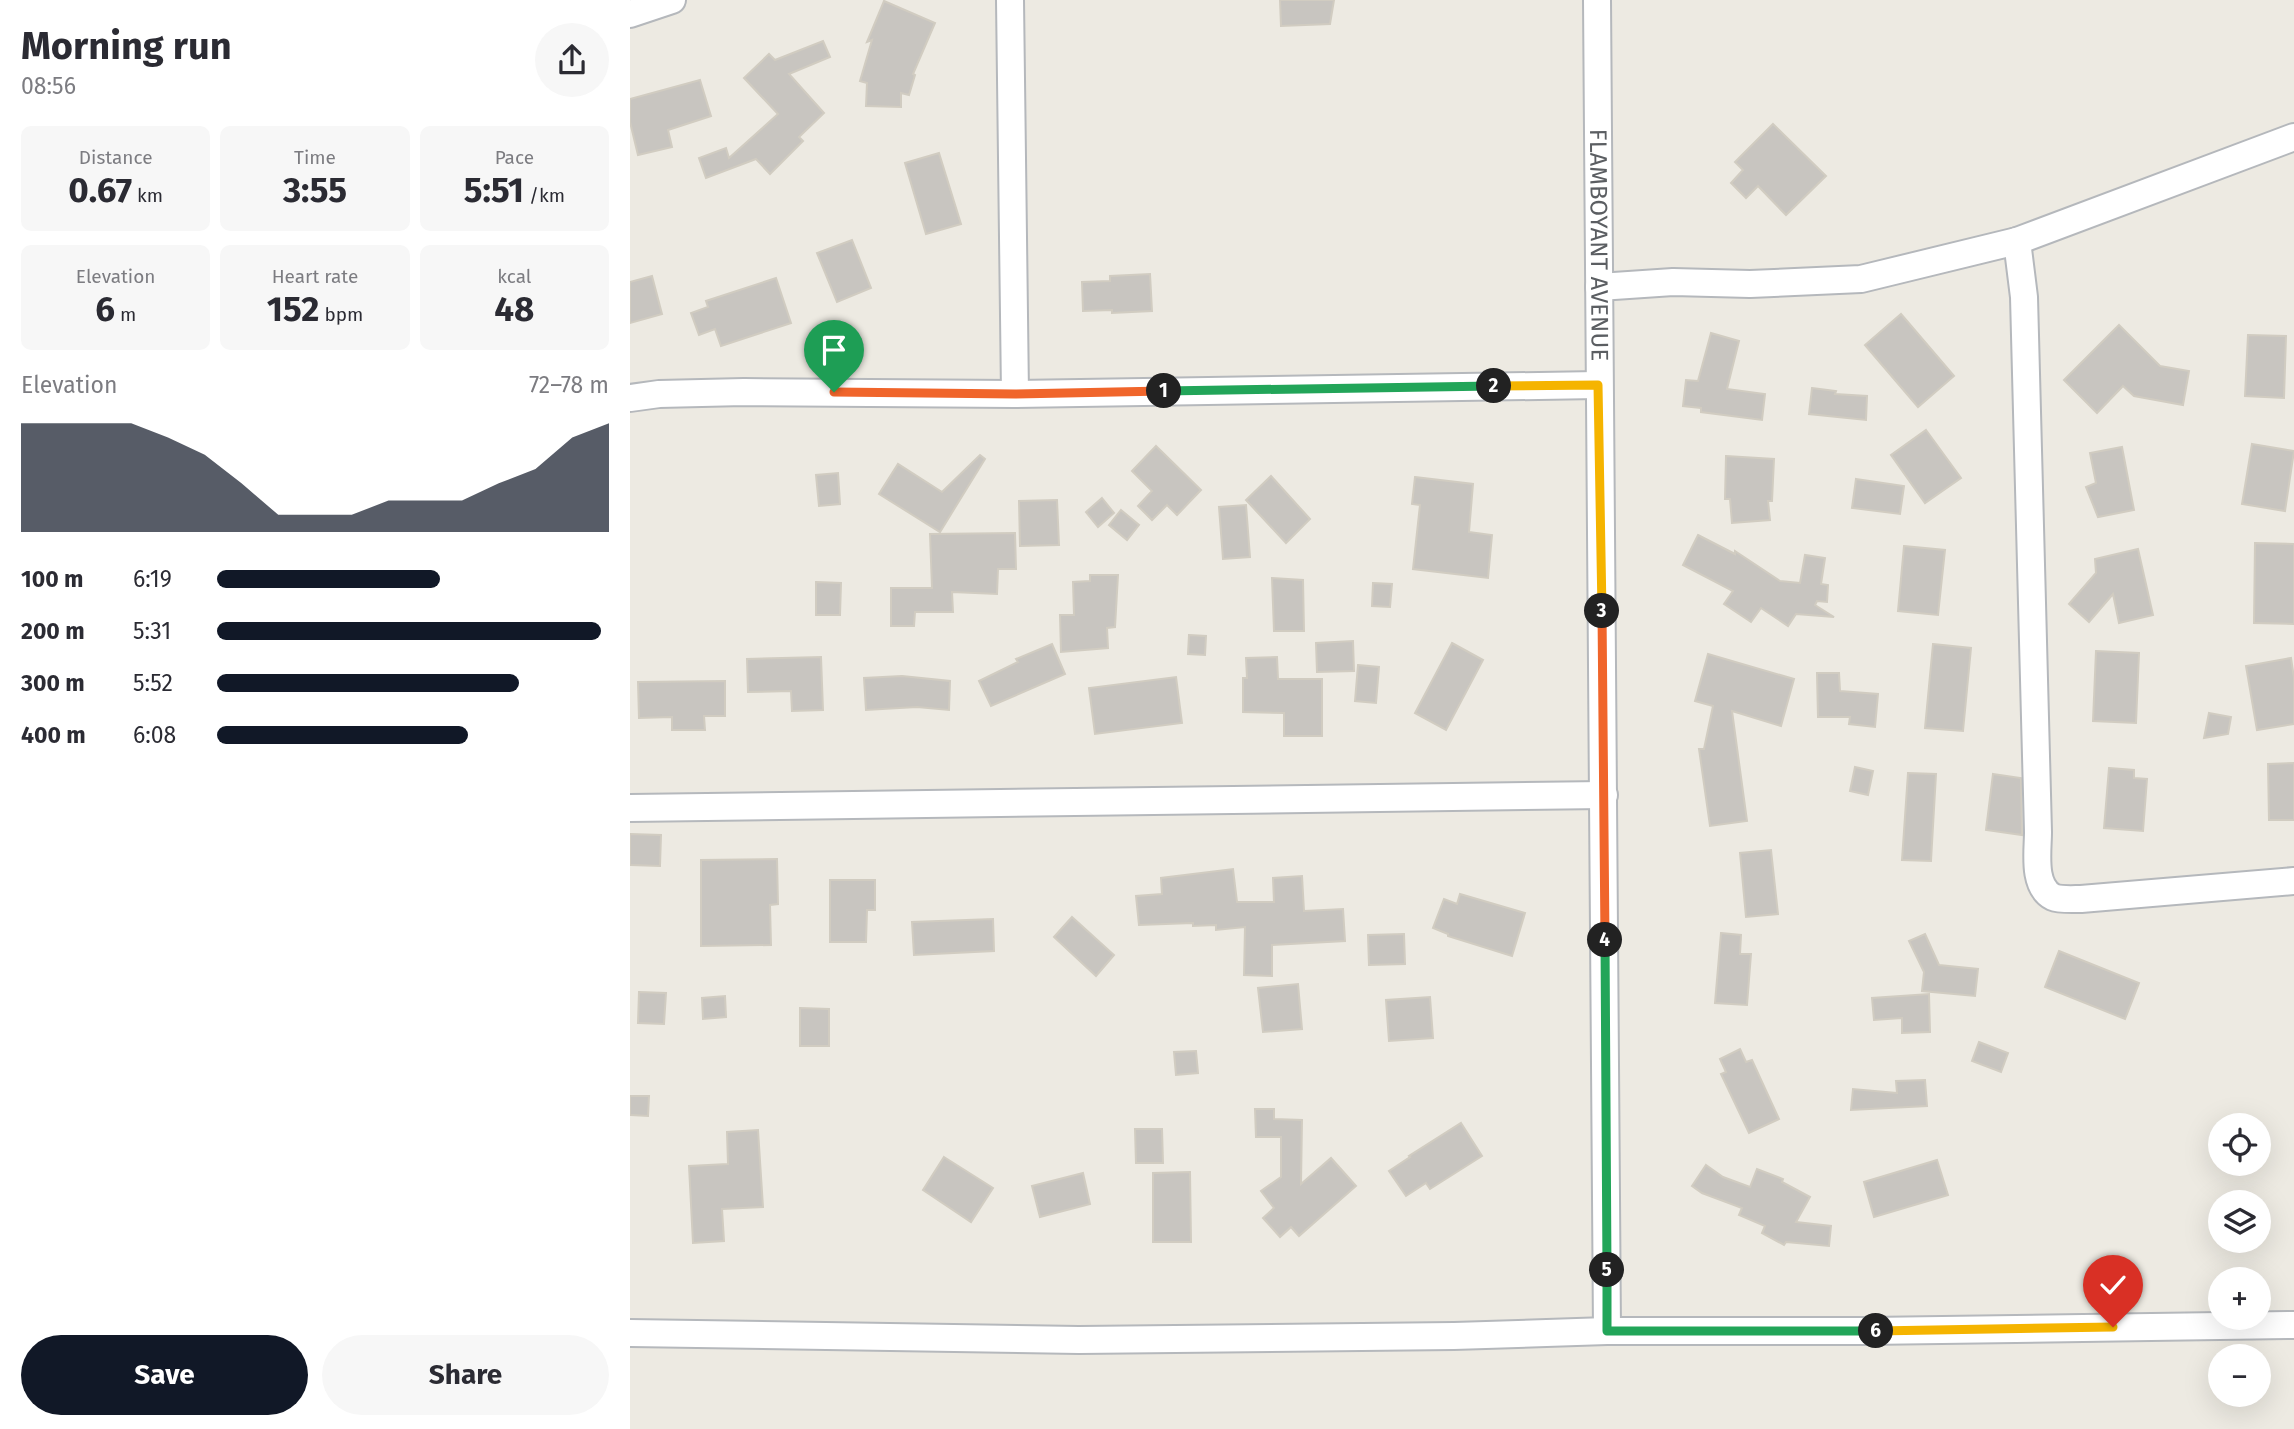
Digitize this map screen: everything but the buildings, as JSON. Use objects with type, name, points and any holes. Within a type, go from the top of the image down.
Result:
[{"type":"street","points":[[1010,0],[1015,394]]},
{"type":"street","name":"FLAMBOYANT AVENUE","points":[[1597,0],[1607,1331]]},
{"type":"street","points":[[630,14],[663,1]]},
{"type":"street","points":[[1599,287],[1673,282],[1750,284],[1861,279],[2017,241],[2294,137]]},
{"type":"street","points":[[2017,241],[2024,297],[2039,876],[2042,888],[2054,898],[2081,899],[2294,881]]},
{"type":"street","points":[[630,398],[659,394],[744,392],[1015,394],[1598,385]]},
{"type":"street","points":[[630,808],[1604,795]]},
{"type":"street","points":[[630,1333],[1079,1339],[2294,1325]]},
{"type":"route","points":[[834,392],[1015,394],[1598,385],[1607,1331],[2113,1327]]}]
